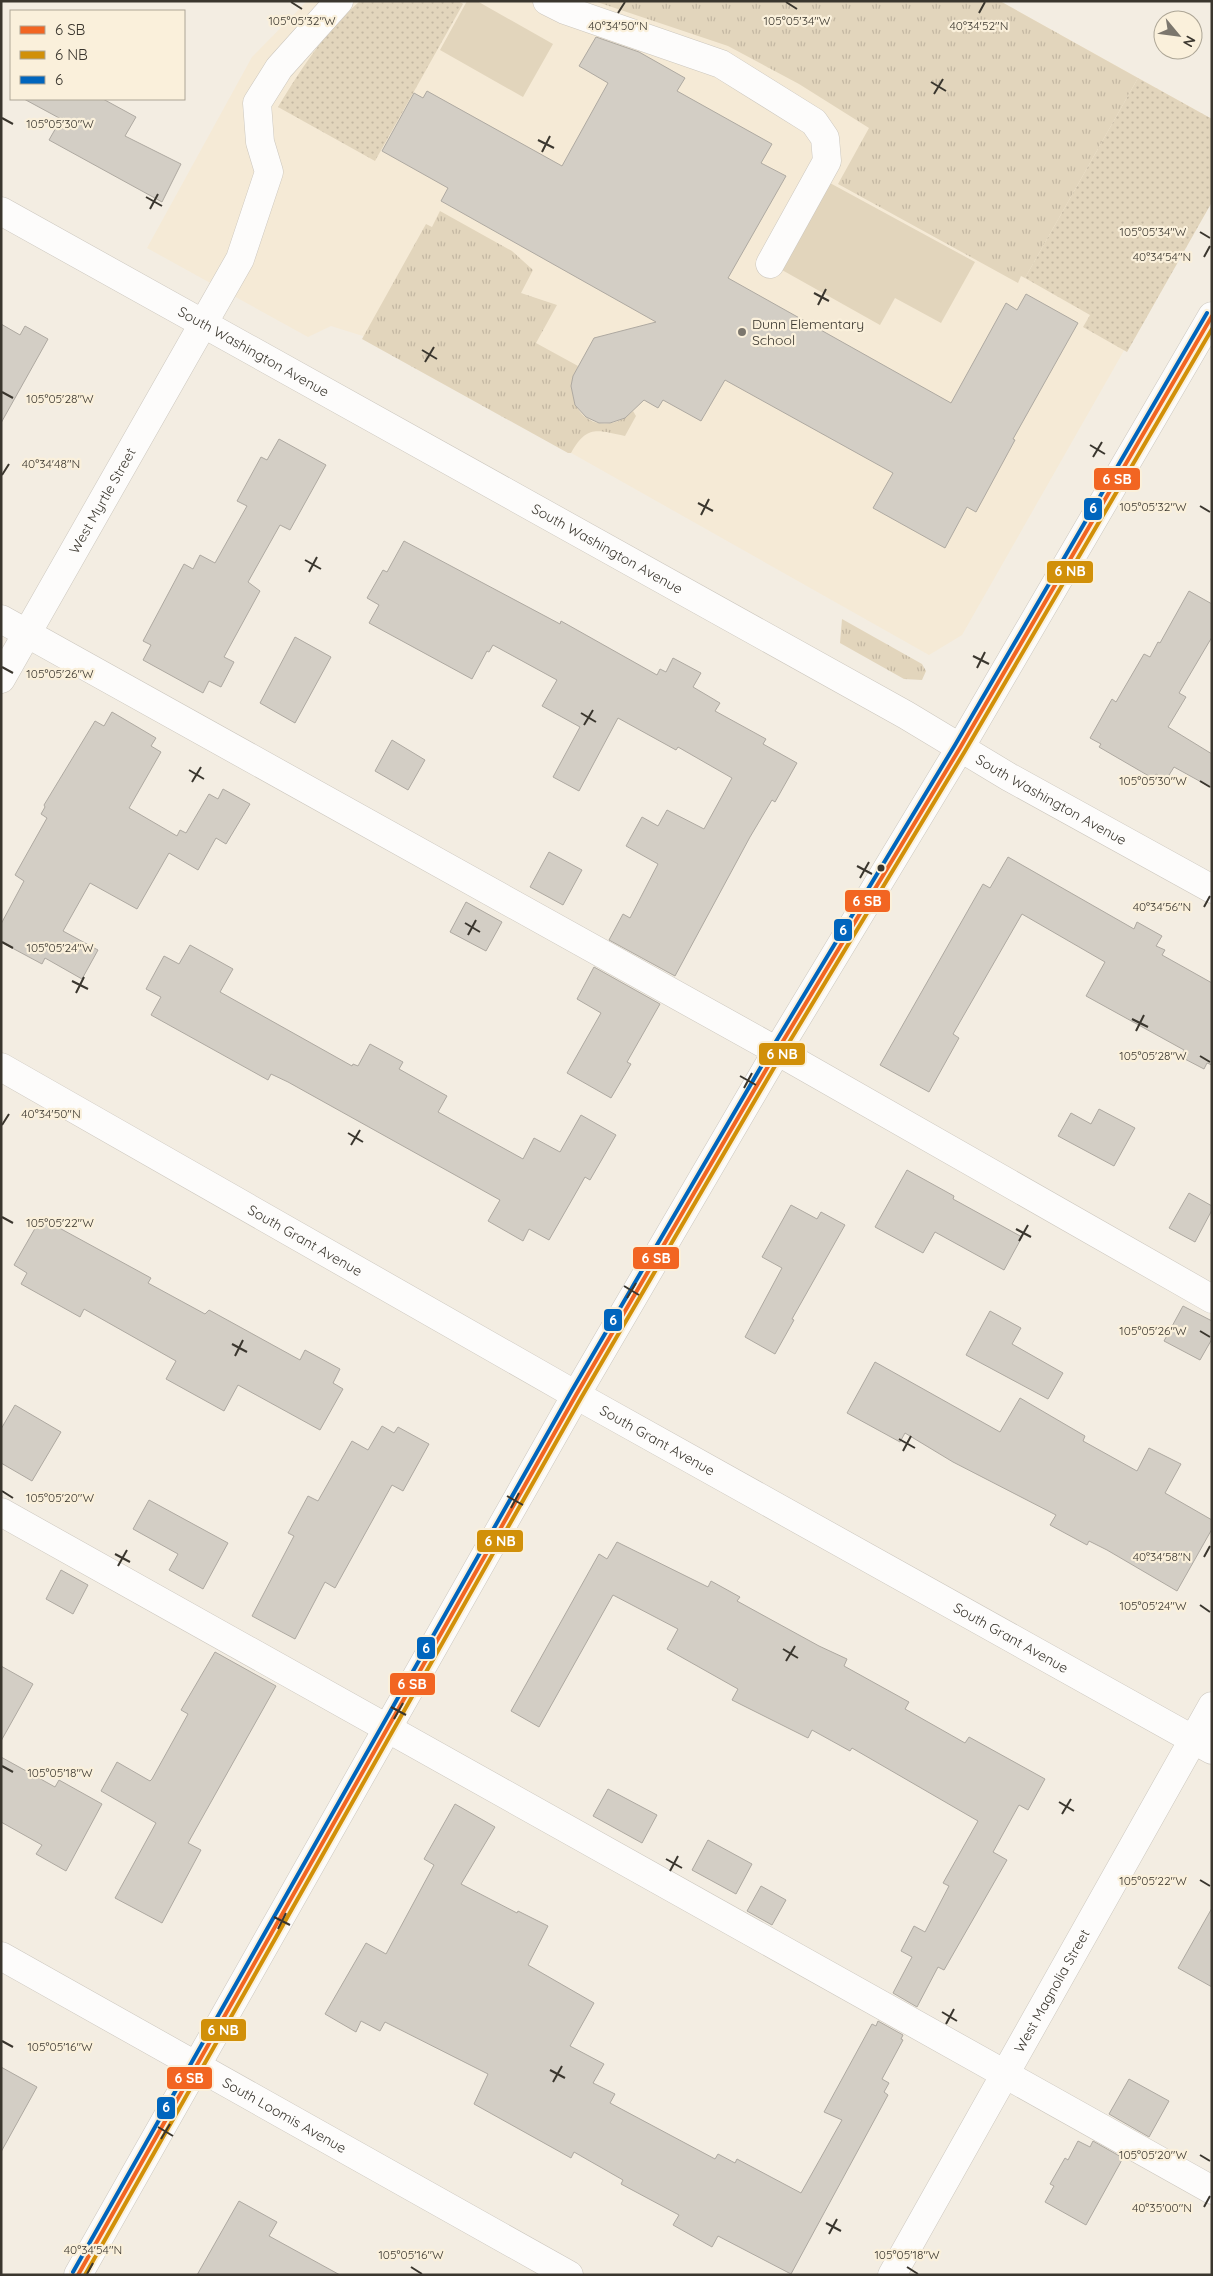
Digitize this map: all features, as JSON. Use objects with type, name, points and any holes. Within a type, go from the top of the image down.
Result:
[{"type":"street","name":"West Myrtle Street","points":[[1,679],[240,259],[269,172],[260,142],[257,103],[279,68],[338,1]]},
{"type":"street","points":[[547,1],[565,10],[721,64],[814,122],[825,138],[827,160],[770,264]]},
{"type":"street","name":"South Washington Avenue","points":[[1,211],[906,715],[960,748],[1212,889]]},
{"type":"street","points":[[78,2275],[576,1395],[777,1051],[960,748],[1212,316]]},
{"type":"street","points":[[1,619],[777,1051],[1212,1299]]},
{"type":"street","name":"South Grant Avenue","points":[[1,1067],[576,1395],[1202,1745]]},
{"type":"street","points":[[1,1512],[1212,2190]]},
{"type":"street","name":"West Magnolia Street","points":[[892,2275],[1005,2074],[1202,1745],[1212,1706]]},
{"type":"street","name":"South Loomis Avenue","points":[[1,1956],[569,2275]]},
{"type":"shaded area","name":"Dunn Elementary School","points":[[307,1],[1000,1],[1212,119],[1212,196],[962,635],[929,655],[366,337],[331,326],[308,337],[147,248],[252,57]]},
{"type":"green space","points":[[360,1],[458,1],[463,4],[375,161],[278,107],[325,38]]},
{"type":"green space","points":[[467,1],[477,1],[553,44],[523,97],[440,50]]},
{"type":"green space","points":[[594,1],[1000,1],[1138,78],[1025,278],[1021,276],[1018,283],[838,184],[869,128],[799,84],[728,46]]},
{"type":"green space","points":[[1138,78],[1212,119],[1212,202],[1127,352],[1083,327],[1090,315],[1025,278]]},
{"type":"green space","points":[[830,183],[975,262],[941,323],[895,298],[880,325],[782,270]]},
{"type":"green space","points":[[440,211],[512,251],[533,270],[521,293],[557,305],[536,343],[578,366],[573,382],[573,396],[577,408],[585,417],[596,422],[608,424],[620,420],[633,411],[636,416],[625,436],[599,431],[593,432],[582,438],[571,453],[568,453],[362,339],[426,224],[432,227]]},
{"type":"green space","points":[[842,619],[922,664],[926,671],[922,680],[904,679],[840,643]]},
{"type":"building","points":[[596,37],[639,52],[685,78],[677,91],[772,144],[761,163],[786,176],[728,278],[951,403],[1006,303],[1017,310],[1026,294],[1078,323],[1013,439],[1015,440],[976,512],[967,507],[945,548],[873,508],[893,473],[725,380],[701,421],[663,400],[658,408],[644,400],[625,418],[610,423],[599,423],[586,417],[575,405],[571,386],[573,376],[594,338],[656,322],[441,201],[448,188],[382,151],[414,93],[423,98],[427,91],[562,166],[608,83],[579,66]]},
{"type":"building","points":[[26,100],[105,100],[136,117],[125,136],[181,164],[162,202],[49,140],[61,119]]},
{"type":"building","points":[[1,324],[20,335],[25,326],[48,339],[1,423]]},
{"type":"building","points":[[279,439],[326,465],[290,530],[280,525],[248,582],[260,591],[224,657],[234,662],[221,687],[209,681],[203,693],[143,660],[151,645],[143,641],[184,564],[193,569],[200,555],[215,563],[247,506],[237,501],[261,457],[267,460]]},
{"type":"building","points":[[404,541],[560,624],[561,621],[657,675],[660,669],[666,672],[673,658],[701,673],[693,687],[720,703],[715,711],[766,739],[763,744],[797,763],[775,802],[772,800],[750,837],[675,976],[609,940],[623,914],[630,918],[658,864],[626,846],[642,817],[658,826],[667,810],[704,829],[732,778],[678,747],[676,750],[618,718],[579,791],[553,777],[580,727],[542,706],[557,680],[493,645],[489,652],[487,651],[472,679],[369,623],[379,605],[367,598],[383,570],[387,572]]},
{"type":"building","points":[[1189,591],[1212,604],[1212,637],[1179,693],[1186,697],[1168,727],[1212,754],[1212,788],[1174,767],[1166,780],[1156,774],[1154,779],[1099,747],[1101,744],[1090,738],[1112,699],[1116,702],[1144,654],[1150,657],[1158,642],[1160,643]]},
{"type":"building","points":[[295,637],[331,657],[295,723],[260,703]]},
{"type":"building","points":[[112,712],[156,738],[151,746],[161,752],[129,808],[177,836],[180,830],[186,833],[209,794],[218,799],[223,789],[250,804],[226,844],[216,838],[198,870],[169,853],[137,909],[90,883],[63,931],[98,950],[82,979],[45,958],[42,964],[1,942],[1,924],[24,881],[15,875],[47,818],[41,814],[45,807],[44,805],[95,721],[104,726]]},
{"type":"building","points":[[392,740],[425,760],[408,790],[375,771]]},
{"type":"building","points":[[549,852],[582,870],[563,905],[530,887]]},
{"type":"building","points":[[1008,857],[1134,929],[1137,922],[1162,936],[1156,946],[1165,950],[1162,955],[1212,983],[1212,1065],[1207,1063],[1204,1069],[1181,1057],[1184,1050],[1086,996],[1105,962],[1022,914],[953,1034],[959,1038],[929,1092],[880,1065],[983,884],[990,888]]},
{"type":"building","points":[[466,902],[502,922],[486,951],[450,932]]},
{"type":"building","points":[[190,945],[233,969],[220,992],[352,1066],[353,1064],[358,1066],[370,1044],[403,1062],[399,1069],[447,1096],[438,1112],[523,1159],[534,1138],[560,1152],[581,1115],[616,1135],[590,1180],[585,1177],[549,1240],[529,1229],[523,1241],[488,1221],[500,1200],[288,1082],[271,1074],[268,1080],[151,1015],[161,997],[146,989],[164,956],[179,964]]},
{"type":"building","points":[[594,967],[660,1004],[627,1062],[631,1064],[611,1098],[567,1073],[601,1013],[577,999]]},
{"type":"building","points":[[1099,1109],[1135,1128],[1114,1166],[1058,1136],[1071,1113],[1091,1124]]},
{"type":"building","points":[[907,1170],[954,1196],[953,1199],[1022,1237],[1004,1270],[935,1232],[923,1253],[875,1227]]},
{"type":"building","points":[[1189,1193],[1212,1206],[1212,1210],[1195,1242],[1169,1228]]},
{"type":"building","points":[[791,1205],[817,1219],[821,1212],[845,1225],[792,1319],[794,1320],[775,1354],[745,1337],[782,1268],[762,1257]]},
{"type":"building","points":[[41,1218],[151,1278],[148,1283],[205,1314],[209,1310],[300,1360],[305,1350],[340,1369],[333,1383],[343,1389],[320,1430],[238,1385],[224,1411],[166,1379],[176,1361],[84,1309],[80,1317],[21,1284],[27,1273],[14,1265]]},
{"type":"building","points":[[1183,1306],[1212,1321],[1212,1339],[1200,1360],[1164,1341]]},
{"type":"building","points":[[990,1311],[1021,1328],[1012,1344],[1063,1373],[1048,1399],[966,1355]]},
{"type":"building","points":[[875,1362],[1000,1432],[1020,1398],[1085,1436],[1083,1441],[1137,1471],[1149,1448],[1181,1464],[1165,1493],[1212,1520],[1212,1529],[1177,1591],[1107,1550],[1089,1541],[1087,1545],[1050,1525],[1056,1515],[953,1462],[905,1433],[900,1442],[847,1413]]},
{"type":"building","points":[[15,1405],[61,1432],[32,1481],[1,1463],[1,1429]]},
{"type":"building","points":[[382,1426],[394,1433],[398,1427],[429,1444],[403,1491],[392,1485],[335,1588],[325,1582],[295,1639],[252,1616],[294,1536],[288,1533],[308,1496],[318,1501],[352,1441],[368,1450]]},
{"type":"building","points":[[149,1500],[228,1543],[203,1589],[169,1570],[178,1554],[133,1529]]},
{"type":"building","points":[[617,1542],[708,1587],[711,1581],[740,1597],[737,1601],[819,1646],[847,1659],[844,1666],[909,1702],[905,1709],[965,1743],[969,1737],[1045,1779],[1028,1810],[1019,1805],[993,1852],[1007,1860],[944,1970],[938,1967],[917,2007],[893,1993],[912,1957],[901,1951],[914,1926],[925,1932],[949,1886],[943,1883],[978,1821],[852,1748],[850,1751],[812,1730],[808,1738],[732,1700],[738,1689],[667,1649],[678,1629],[613,1595],[539,1727],[511,1711],[599,1554],[607,1559]]},
{"type":"building","points":[[61,1570],[88,1585],[73,1614],[46,1599]]},
{"type":"building","points":[[215,1652],[276,1686],[188,1843],[201,1850],[162,1923],[115,1898],[156,1823],[101,1791],[117,1762],[150,1781],[152,1779],[188,1714],[181,1710]]},
{"type":"building","points":[[1,1666],[33,1684],[1,1741]]},
{"type":"building","points":[[1,1757],[55,1787],[59,1780],[102,1804],[66,1871],[36,1854],[42,1845],[1,1822]]},
{"type":"building","points":[[608,1789],[657,1815],[642,1843],[593,1816]]},
{"type":"building","points":[[455,1804],[495,1827],[461,1884],[517,1913],[518,1911],[548,1926],[528,1965],[594,2003],[570,2046],[604,2064],[593,2083],[615,2094],[610,2103],[715,2159],[718,2154],[735,2163],[737,2159],[801,2193],[842,2120],[824,2112],[872,2024],[876,2026],[878,2021],[903,2035],[901,2039],[903,2040],[882,2079],[889,2083],[884,2092],[888,2095],[791,2274],[718,2236],[712,2247],[673,2225],[679,2215],[621,2184],[623,2180],[574,2152],[571,2158],[474,2104],[488,2074],[385,2022],[380,2031],[361,2021],[356,2032],[325,2014],[366,1943],[386,1954],[434,1865],[424,1859]]},
{"type":"building","points":[[708,1840],[752,1864],[736,1894],[692,1870]]},
{"type":"building","points":[[761,1886],[786,1900],[772,1925],[747,1911]]},
{"type":"building","points":[[1212,1908],[1212,1987],[1178,1968]]},
{"type":"building","points":[[1,2067],[37,2087],[1,2152]]},
{"type":"building","points":[[1129,2079],[1169,2101],[1149,2137],[1109,2114]]},
{"type":"building","points":[[1078,2141],[1090,2147],[1093,2141],[1123,2158],[1086,2225],[1045,2202],[1054,2186],[1050,2184],[1065,2158],[1068,2160]]},
{"type":"building","points":[[239,2201],[277,2222],[269,2236],[340,2275],[197,2275]]},
{"type":"transit line","name":"6","points":[[73,2272],[571,1392],[772,1048],[955,745],[1207,313]]},
{"type":"transit line","points":[[78,2275],[576,1395],[777,1051],[960,748],[1212,316]]},
{"type":"transit line","points":[[85,2275],[581,1398],[782,1054],[965,751],[1212,329]]},
{"type":"place","name":"Dunn Elementary School","points":[[742,332]]}]
